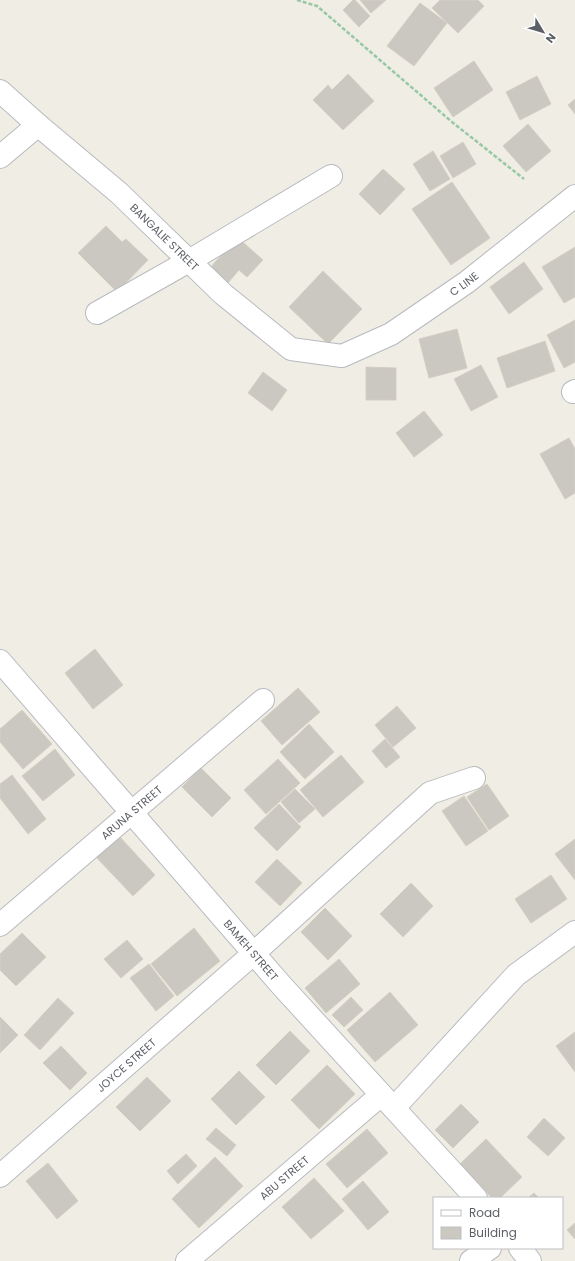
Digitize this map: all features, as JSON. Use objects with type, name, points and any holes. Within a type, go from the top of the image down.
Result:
[{"type":"street","name":"BANGALIE STREET","points":[[0,91],[38,126],[119,193],[223,294],[291,349],[342,356]]},
{"type":"street","points":[[0,157],[38,126]]},
{"type":"street","points":[[97,313],[189,261],[331,176]]},
{"type":"street","name":"C LINE","points":[[342,356],[391,334],[467,282],[575,196]]},
{"type":"street","name":"BAMEH STREET","points":[[0,661],[254,954],[475,1197]]},
{"type":"street","name":"ARUNA STREET","points":[[0,925],[132,815],[263,700]]},
{"type":"street","name":"JOYCE STREET","points":[[0,1176],[254,954],[430,793],[474,778]]},
{"type":"street","name":"ABU STREET","points":[[187,1261],[387,1101],[516,976],[575,932]]},
{"type":"street","points":[[471,1261],[489,1249]]},
{"type":"street","points":[[521,1249],[530,1261]]},
{"type":"path","points":[[298,0],[317,6],[452,122],[524,179]]},
{"type":"building","points":[[353,0],[355,0],[370,16],[359,27],[343,10]]},
{"type":"building","points":[[360,0],[386,0],[371,13]]},
{"type":"building","points":[[440,0],[478,0],[484,6],[458,33],[432,8]]},
{"type":"building","points":[[420,3],[447,23],[414,66],[387,46]]},
{"type":"building","points":[[474,61],[493,90],[453,117],[434,88]]},
{"type":"building","points":[[348,74],[374,101],[343,130],[313,100],[328,85],[332,90]]},
{"type":"building","points":[[537,76],[551,104],[520,120],[506,92]]},
{"type":"building","points":[[575,99],[575,114],[568,105]]},
{"type":"building","points":[[528,124],[551,151],[526,172],[503,146]]},
{"type":"building","points":[[463,142],[476,164],[453,178],[440,156]]},
{"type":"building","points":[[433,151],[450,179],[430,191],[413,164]]},
{"type":"building","points":[[383,169],[405,189],[380,215],[359,194]]},
{"type":"building","points":[[452,182],[490,238],[451,265],[412,209]]},
{"type":"building","points":[[106,226],[122,242],[126,239],[148,260],[117,292],[78,253]]},
{"type":"building","points":[[237,237],[263,260],[247,277],[239,270],[227,284],[210,268]]},
{"type":"building","points":[[575,247],[575,297],[564,303],[542,267]]},
{"type":"building","points":[[524,262],[543,289],[509,314],[490,287]]},
{"type":"building","points":[[323,271],[362,309],[328,344],[289,307]]},
{"type":"building","points":[[575,320],[575,362],[564,368],[547,335]]},
{"type":"building","points":[[457,329],[467,368],[429,378],[419,339]]},
{"type":"building","points":[[545,341],[555,371],[507,388],[497,358]]},
{"type":"building","points":[[481,365],[498,397],[471,411],[454,379]]},
{"type":"building","points":[[366,367],[396,368],[396,400],[366,400]]},
{"type":"building","points":[[263,372],[287,390],[272,411],[248,393]]},
{"type":"building","points":[[424,411],[443,435],[414,457],[396,433]]},
{"type":"building","points":[[569,438],[575,449],[575,493],[565,499],[540,454]]},
{"type":"building","points":[[95,649],[123,685],[93,709],[65,673]]},
{"type":"building","points":[[298,688],[320,712],[282,745],[261,721]]},
{"type":"building","points":[[397,706],[416,728],[393,747],[375,725]]},
{"type":"building","points":[[22,710],[52,744],[23,769],[0,742],[0,729]]},
{"type":"building","points":[[309,724],[334,752],[305,779],[280,752]]},
{"type":"building","points":[[385,739],[400,757],[386,768],[372,751]]},
{"type":"building","points":[[55,749],[75,775],[43,801],[22,776]]},
{"type":"building","points":[[341,755],[364,782],[323,817],[300,790]]},
{"type":"building","points":[[278,759],[300,783],[266,814],[244,790]]},
{"type":"building","points":[[201,768],[231,798],[212,817],[182,787]]},
{"type":"building","points":[[12,775],[46,819],[28,834],[0,798],[0,784]]},
{"type":"building","points":[[487,784],[509,816],[489,830],[467,797]]},
{"type":"building","points":[[295,789],[315,809],[299,823],[281,802]]},
{"type":"building","points":[[464,796],[488,831],[466,846],[442,811]]},
{"type":"building","points":[[279,804],[301,827],[277,851],[254,828]]},
{"type":"building","points":[[119,836],[155,875],[133,896],[96,857]]},
{"type":"building","points":[[575,839],[575,880],[555,854]]},
{"type":"building","points":[[277,859],[302,883],[280,906],[255,882]]},
{"type":"building","points":[[551,875],[567,899],[531,923],[515,899]]},
{"type":"building","points":[[411,883],[433,906],[403,937],[380,914]]},
{"type":"building","points":[[325,908],[352,936],[328,960],[301,932]]},
{"type":"building","points":[[194,928],[220,961],[177,996],[151,964]]},
{"type":"building","points":[[22,933],[46,957],[16,986],[0,970],[0,954]]},
{"type":"building","points":[[127,940],[143,959],[121,978],[104,959]]},
{"type":"building","points":[[339,959],[360,984],[326,1013],[305,988]]},
{"type":"building","points":[[149,964],[174,996],[156,1011],[130,978]]},
{"type":"building","points":[[390,992],[418,1025],[375,1062],[347,1030]]},
{"type":"building","points":[[351,997],[363,1010],[344,1027],[332,1015]]},
{"type":"building","points":[[58,998],[74,1013],[40,1050],[24,1035]]},
{"type":"building","points":[[0,1017],[18,1035],[0,1053]]},
{"type":"building","points":[[290,1031],[310,1051],[276,1085],[256,1065]]},
{"type":"building","points":[[575,1032],[575,1072],[556,1046]]},
{"type":"building","points":[[61,1046],[87,1073],[70,1090],[43,1063]]},
{"type":"building","points":[[327,1065],[355,1094],[319,1129],[291,1100]]},
{"type":"building","points":[[239,1071],[265,1097],[236,1125],[211,1099]]},
{"type":"building","points":[[147,1077],[171,1101],[140,1131],[116,1107]]},
{"type":"building","points":[[461,1104],[479,1122],[453,1148],[435,1130]]},
{"type":"building","points":[[544,1118],[565,1138],[548,1156],[527,1137]]},
{"type":"building","points":[[216,1128],[236,1145],[227,1156],[206,1139]]},
{"type":"building","points":[[367,1129],[388,1153],[347,1188],[326,1164]]},
{"type":"building","points":[[486,1139],[522,1177],[501,1197],[491,1197],[460,1164]]},
{"type":"building","points":[[186,1154],[197,1166],[178,1184],[167,1171]]},
{"type":"building","points":[[215,1157],[243,1186],[199,1228],[172,1199]]},
{"type":"building","points":[[48,1163],[78,1201],[57,1219],[26,1181]]},
{"type":"building","points":[[314,1178],[344,1211],[311,1239],[282,1207]]},
{"type":"building","points":[[363,1181],[389,1212],[368,1230],[342,1199]]},
{"type":"building","points":[[534,1193],[538,1197],[529,1197]]},
{"type":"building","points":[[575,1223],[575,1239],[567,1230]]}]
